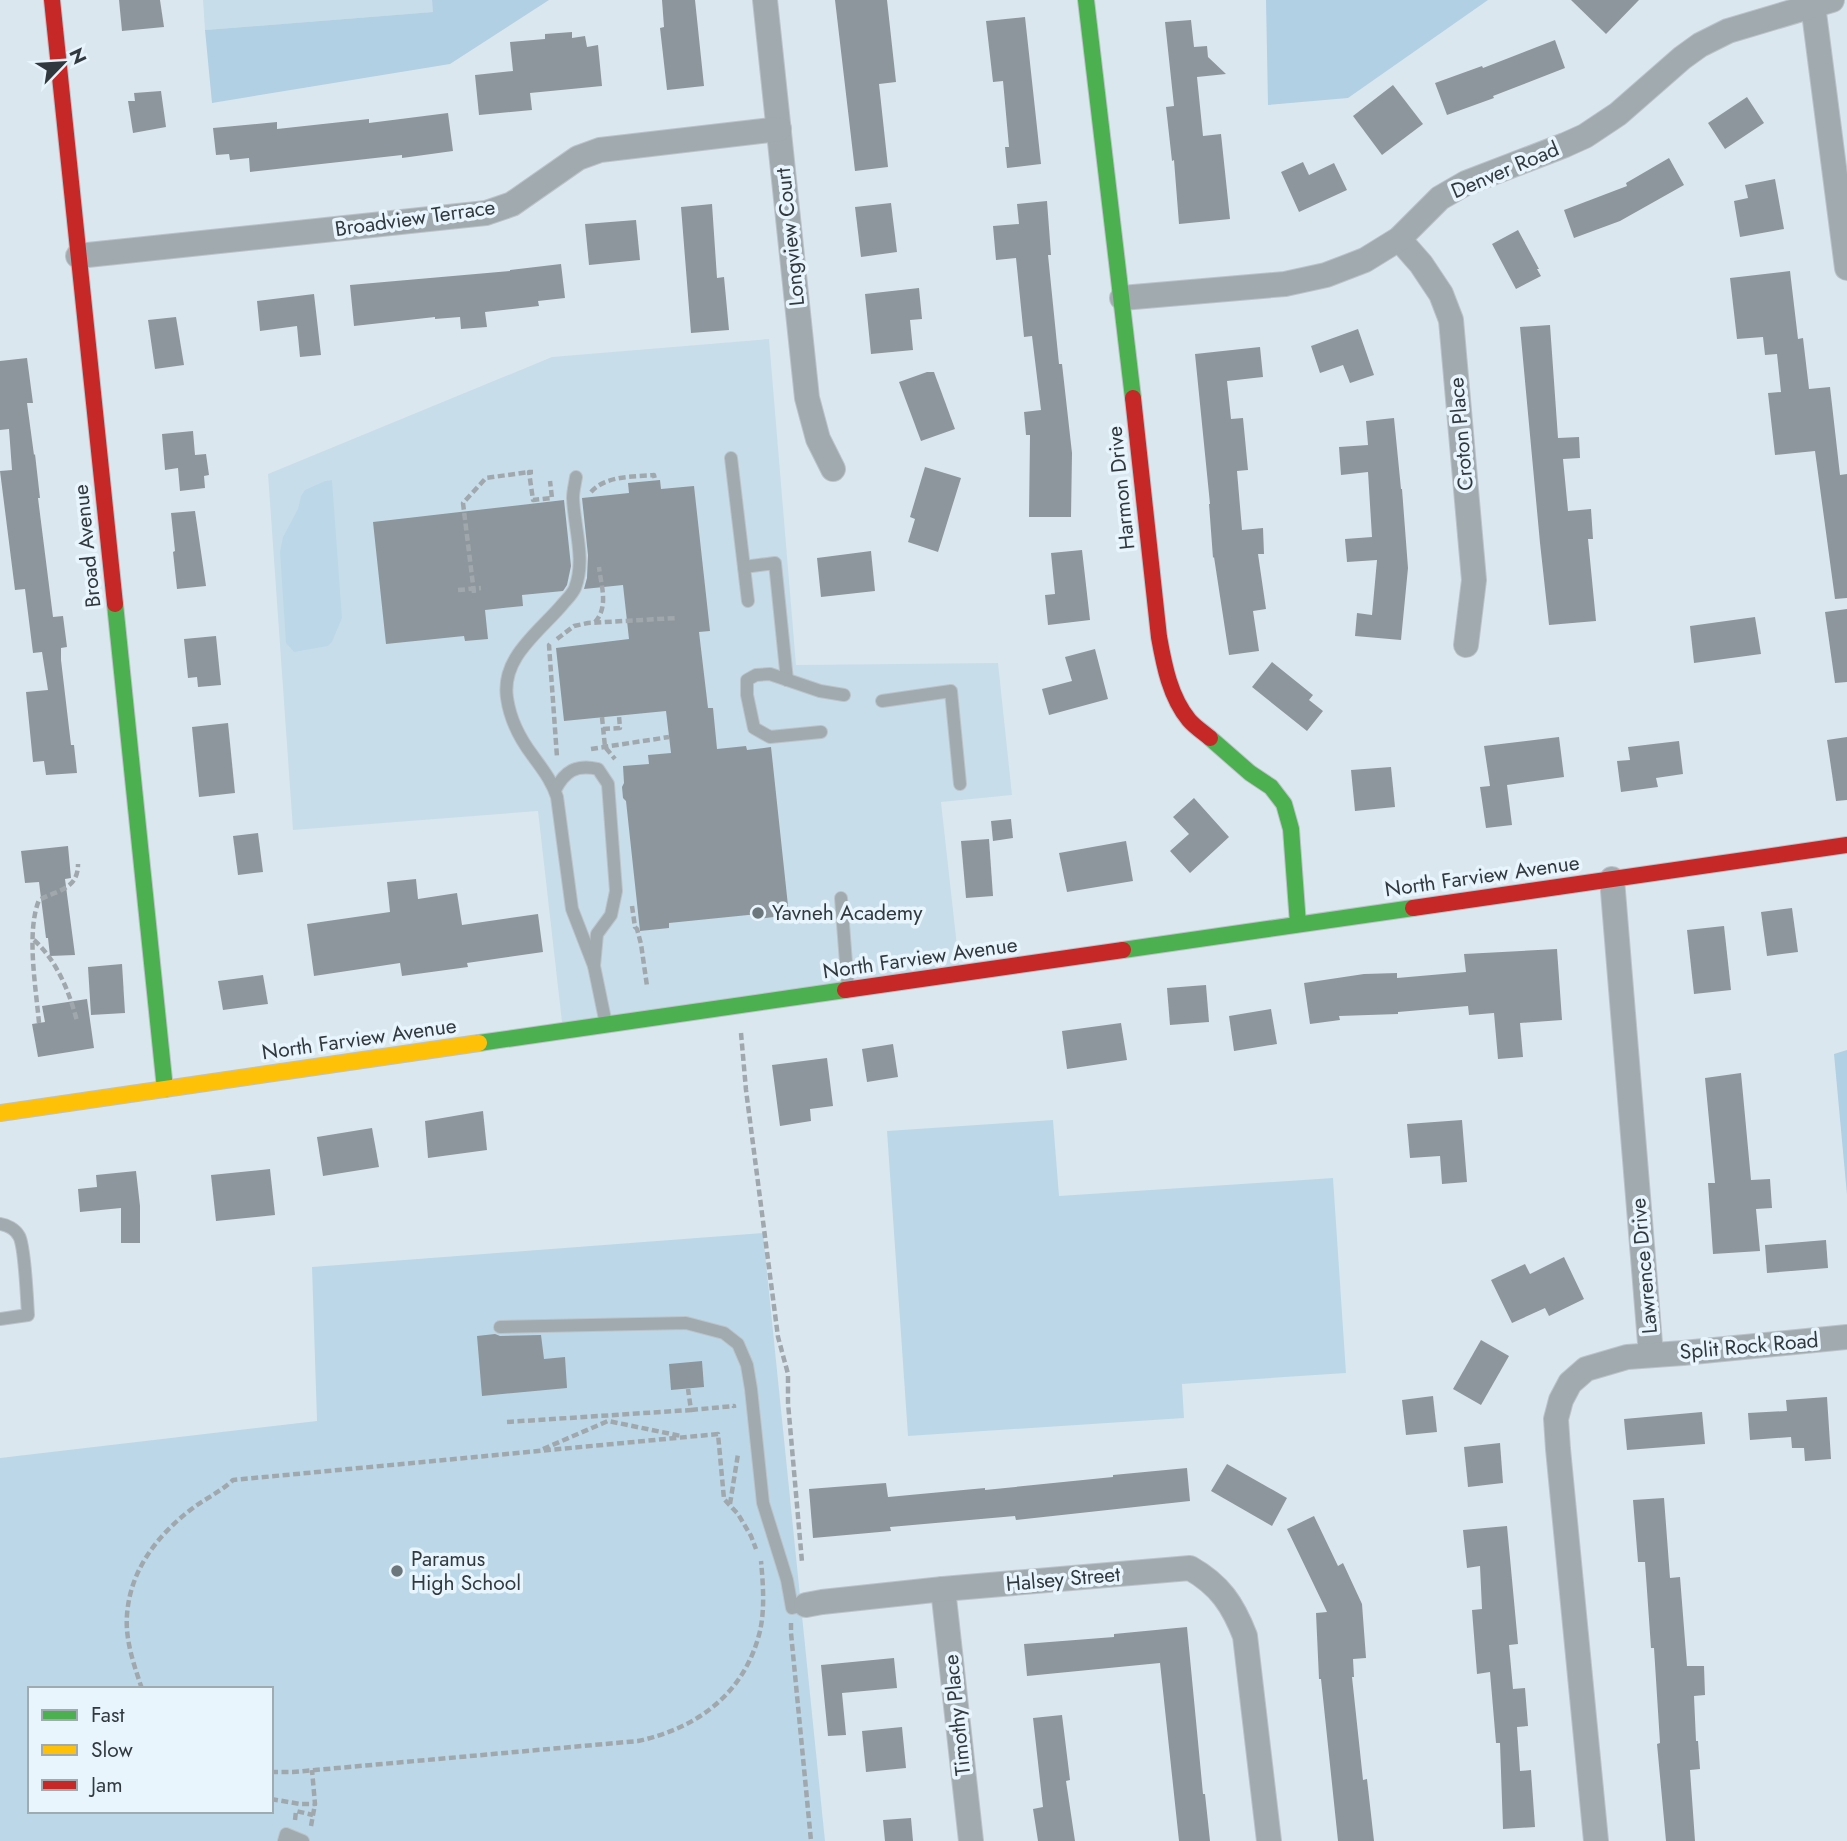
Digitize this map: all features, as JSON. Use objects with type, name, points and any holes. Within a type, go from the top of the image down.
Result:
[{"type":"street","name":"Broad Avenue","points":[[52,0],[165,1088]]},
{"type":"street","name":"Longview Court","points":[[765,0],[807,398],[818,439],[833,469]]},
{"type":"street","name":"Harmon Drive","points":[[1086,0],[1164,665],[1174,695],[1189,720],[1250,773],[1271,787],[1283,804],[1291,829],[1298,924]]},
{"type":"street","name":"Denver Road","points":[[1122,298],[1285,284],[1326,275],[1365,260],[1399,239],[1440,198],[1466,183],[1585,136],[1618,114],[1700,45],[1727,31],[1823,2]]},
{"type":"street","points":[[1823,2],[1847,268]]},
{"type":"street","name":"Broadview Terrace","points":[[78,256],[486,213],[512,204],[578,158],[600,150],[779,129]]},
{"type":"street","name":"Croton Place","points":[[1399,239],[1422,264],[1441,294],[1451,320],[1474,580],[1466,645]]},
{"type":"street","name":"North Farview Avenue","points":[[0,1113],[1847,845]]},
{"type":"street","name":"Lawrence Drive","points":[[1596,1841],[1556,1419],[1561,1400],[1570,1383],[1586,1369],[1628,1357],[1651,1355],[1612,879]]},
{"type":"street","name":"Split Rock Road","points":[[1651,1355],[1847,1337]]},
{"type":"street","name":"Halsey Street","points":[[799,1606],[943,1589],[1190,1568],[1222,1592],[1237,1615],[1245,1636],[1269,1841]]},
{"type":"street","name":"Timothy Place","points":[[943,1589],[971,1841]]},
{"type":"lane","points":[[731,458],[748,601]]},
{"type":"lane","points":[[576,477],[573,495],[580,571],[574,591],[520,651],[509,668],[506,694],[509,712],[521,736],[555,790],[572,909],[594,966],[606,1025]]},
{"type":"lane","points":[[744,567],[775,563],[787,680]]},
{"type":"lane","points":[[821,732],[770,737],[754,728],[747,695],[747,680],[756,675],[770,674],[820,691],[844,695]]},
{"type":"lane","points":[[882,701],[951,691],[960,784]]},
{"type":"lane","points":[[555,790],[561,778],[584,766],[598,769],[608,784],[617,891],[611,915],[597,934],[594,966]]},
{"type":"lane","points":[[841,898],[849,989]]},
{"type":"lane","points":[[0,1224],[8,1226],[19,1236],[28,1315],[0,1319]]},
{"type":"lane","points":[[500,1326],[686,1323],[724,1333],[738,1344],[747,1365],[751,1389],[763,1503],[787,1580],[799,1606]]},
{"type":"lane","points":[[284,1841],[286,1834],[303,1841]]},
{"type":"path","points":[[474,591],[463,503],[486,478],[531,472],[533,500],[552,498],[550,481]]},
{"type":"path","points":[[590,496],[595,488],[618,478],[654,475],[655,480]]},
{"type":"path","points":[[594,622],[603,609],[598,560]]},
{"type":"path","points":[[458,590],[474,591],[481,588]]},
{"type":"path","points":[[541,766],[559,757],[549,645],[574,626],[594,622],[677,618]]},
{"type":"path","points":[[603,729],[620,728],[619,716]]},
{"type":"path","points":[[602,718],[606,747]]},
{"type":"path","points":[[589,749],[669,737]]},
{"type":"path","points":[[39,1023],[33,926],[39,900],[71,884],[75,879],[78,864]]},
{"type":"path","points":[[33,939],[47,955],[64,983],[77,1021]]},
{"type":"path","points":[[740,1025],[778,1337],[789,1374],[788,1403],[802,1565]]},
{"type":"path","points":[[688,1389],[691,1410]]},
{"type":"path","points":[[507,1422],[610,1418],[734,1406],[736,1420]]},
{"type":"path","points":[[538,1451],[610,1418],[685,1437]]},
{"type":"path","points":[[141,1687],[128,1637],[127,1614],[135,1577],[157,1541],[168,1529],[192,1508],[220,1492],[233,1480],[718,1434],[724,1499],[738,1514],[751,1536],[761,1562],[763,1603],[760,1630],[750,1659],[737,1683],[718,1704],[694,1721],[638,1741],[273,1772]]},
{"type":"path","points":[[730,1504],[739,1447]]},
{"type":"path","points":[[799,1606],[791,1633],[811,1841]]},
{"type":"path","points":[[311,1826],[316,1804],[312,1770]]},
{"type":"path","points":[[273,1799],[316,1804]]},
{"type":"path","points":[[295,1821],[296,1811],[313,1815]]},
{"type":"shaded area","points":[[203,0],[432,0],[434,12],[205,30]]},
{"type":"shaded area","points":[[432,0],[549,0],[450,64],[212,103],[205,30],[433,12]]},
{"type":"shaded area","points":[[1266,0],[1488,0],[1348,98],[1268,105]]},
{"type":"shaded area","points":[[769,339],[796,665],[998,663],[1012,795],[941,802],[960,973],[563,1031],[538,811],[293,830],[268,474],[552,357]]},
{"type":"shaded area","points":[[332,480],[342,618],[328,646],[294,652],[286,643],[280,552],[283,537],[305,490]]},
{"type":"shaded area","points":[[1847,1050],[1847,1195],[1834,1054]]},
{"type":"shaded area","points":[[1053,1120],[1059,1196],[1333,1178],[1346,1373],[1182,1384],[1184,1418],[908,1436],[887,1131]]},
{"type":"shaded area","name":"Paramus High School","points":[[763,1233],[825,1841],[0,1841],[0,1458],[317,1421],[312,1267]]},
{"type":"building","points":[[119,0],[160,0],[164,27],[122,31]]},
{"type":"building","points":[[662,0],[695,0],[704,86],[667,90],[660,28],[664,27]]},
{"type":"building","points":[[835,0],[887,0],[896,82],[879,84],[888,167],[855,171]]},
{"type":"building","points":[[1571,0],[1639,0],[1606,34]]},
{"type":"building","points":[[1025,17],[1041,164],[1007,168],[1005,147],[1009,147],[1003,81],[993,82],[986,21]]},
{"type":"building","points":[[1191,20],[1194,47],[1207,46],[1208,57],[1226,74],[1197,77],[1203,136],[1221,134],[1230,219],[1179,224],[1166,107],[1174,106],[1165,22]]},
{"type":"building","points":[[572,32],[572,38],[585,36],[587,47],[598,45],[602,86],[530,93],[532,110],[479,115],[475,75],[513,71],[510,42],[545,39],[545,34]]},
{"type":"building","points":[[1555,40],[1565,68],[1447,115],[1435,83]]},
{"type":"building","points":[[1393,85],[1423,124],[1382,155],[1353,116]]},
{"type":"building","points":[[161,91],[166,127],[133,133],[128,101],[135,101],[134,93]]},
{"type":"building","points":[[1747,97],[1764,123],[1725,149],[1708,123]]},
{"type":"building","points":[[448,113],[453,151],[250,172],[249,158],[230,160],[229,154],[216,155],[213,128],[277,122],[277,129],[369,119],[369,123]]},
{"type":"building","points":[[1669,158],[1684,185],[1620,221],[1574,238],[1564,210],[1627,186],[1626,183]]},
{"type":"building","points":[[1303,162],[1309,175],[1334,163],[1347,190],[1299,212],[1281,172]]},
{"type":"building","points":[[1775,179],[1784,229],[1740,237],[1734,201],[1748,198],[1745,185]]},
{"type":"building","points":[[1047,201],[1051,255],[1048,255],[1059,364],[1062,364],[1072,453],[1071,517],[1029,517],[1030,435],[1026,435],[1024,412],[1041,410],[1032,336],[1024,337],[1016,258],[996,260],[993,226],[1019,224],[1017,204]]},
{"type":"building","points":[[891,203],[897,252],[861,257],[855,207]]},
{"type":"building","points":[[712,204],[717,278],[724,277],[729,330],[691,333],[681,207]]},
{"type":"building","points":[[636,220],[640,260],[589,265],[585,224]]},
{"type":"building","points":[[1518,230],[1541,276],[1516,289],[1492,244]]},
{"type":"building","points":[[561,264],[565,298],[538,301],[539,306],[485,312],[487,327],[461,329],[460,317],[435,317],[354,326],[350,285]]},
{"type":"building","points":[[1790,271],[1798,339],[1803,338],[1809,389],[1830,387],[1840,475],[1847,474],[1847,598],[1835,599],[1815,451],[1775,455],[1768,393],[1781,392],[1777,354],[1765,355],[1763,337],[1737,339],[1730,278]]},
{"type":"building","points":[[919,288],[922,319],[910,320],[913,350],[871,354],[865,294]]},
{"type":"building","points":[[314,294],[321,355],[300,357],[297,326],[260,331],[257,301]]},
{"type":"building","points":[[176,317],[184,365],[155,369],[148,320]]},
{"type":"building","points":[[1550,325],[1558,438],[1579,437],[1580,458],[1563,459],[1568,511],[1591,509],[1593,539],[1588,539],[1596,621],[1549,625],[1520,327]]},
{"type":"building","points":[[1358,329],[1374,375],[1350,383],[1343,365],[1320,373],[1311,346]]},
{"type":"building","points":[[1260,347],[1263,377],[1227,381],[1231,419],[1243,418],[1248,470],[1237,471],[1242,530],[1263,528],[1264,554],[1258,554],[1266,609],[1253,611],[1259,651],[1229,655],[1213,558],[1195,354]]},
{"type":"building","points":[[27,358],[33,403],[27,403],[38,498],[53,617],[63,616],[67,647],[61,648],[61,660],[77,773],[46,775],[44,761],[33,762],[26,692],[48,690],[42,652],[33,653],[25,589],[15,590],[0,471],[12,470],[9,429],[0,430],[0,361]]},
{"type":"building","points":[[934,372],[955,429],[921,441],[899,382]]},
{"type":"building","points":[[1394,418],[1408,568],[1401,640],[1355,636],[1357,613],[1372,615],[1377,560],[1347,562],[1345,539],[1372,537],[1368,472],[1341,475],[1339,447],[1368,445],[1366,421]]},
{"type":"building","points":[[193,431],[195,455],[206,454],[209,475],[204,476],[205,488],[180,491],[178,468],[165,470],[162,434]]},
{"type":"building","points":[[925,467],[961,478],[938,552],[908,542],[915,519],[910,517]]},
{"type":"building","points":[[660,480],[661,489],[694,486],[710,631],[699,632],[708,708],[713,708],[717,749],[746,746],[747,750],[771,747],[789,915],[759,919],[758,914],[669,923],[669,928],[640,931],[626,801],[623,798],[623,766],[649,764],[648,755],[671,753],[666,711],[564,721],[556,648],[629,639],[623,585],[584,589],[588,555],[582,498],[629,493],[628,483]]},
{"type":"building","points":[[564,500],[571,566],[563,591],[522,595],[523,606],[485,610],[488,639],[465,641],[464,636],[386,644],[373,522]]},
{"type":"building","points":[[195,511],[206,586],[177,589],[171,513]]},
{"type":"building","points":[[1082,550],[1090,620],[1048,625],[1045,595],[1055,594],[1051,553]]},
{"type":"building","points":[[871,551],[875,591],[821,597],[817,558]]},
{"type":"building","points":[[1847,609],[1847,682],[1835,683],[1825,612]]},
{"type":"building","points":[[1755,617],[1761,654],[1694,663],[1690,626]]},
{"type":"building","points":[[216,636],[221,685],[198,687],[197,677],[188,678],[184,639]]},
{"type":"building","points":[[1095,649],[1108,699],[1049,715],[1042,689],[1072,681],[1065,657]]},
{"type":"building","points":[[1272,662],[1313,695],[1309,700],[1323,711],[1307,731],[1252,687]]},
{"type":"building","points":[[228,723],[235,793],[199,797],[192,727]]},
{"type":"building","points":[[1559,737],[1564,777],[1507,785],[1512,825],[1486,828],[1480,787],[1490,786],[1484,746]]},
{"type":"building","points":[[1847,737],[1847,800],[1836,801],[1827,740]]},
{"type":"building","points":[[1679,741],[1683,774],[1656,778],[1658,787],[1621,792],[1617,761],[1630,760],[1628,747]]},
{"type":"building","points":[[1391,767],[1395,807],[1355,811],[1351,770]]},
{"type":"building","points":[[1194,798],[1229,837],[1190,873],[1170,851],[1189,834],[1173,817]]},
{"type":"building","points":[[1011,819],[1013,838],[993,841],[991,821]]},
{"type":"building","points":[[258,833],[263,872],[238,875],[233,836]]},
{"type":"building","points":[[989,839],[993,896],[966,898],[961,841]]},
{"type":"building","points":[[1126,841],[1133,881],[1067,892],[1059,853]]},
{"type":"building","points":[[68,846],[71,878],[65,879],[75,955],[50,956],[39,882],[25,883],[21,851]]},
{"type":"building","points":[[416,879],[418,899],[457,893],[462,925],[538,914],[543,952],[467,963],[468,967],[402,976],[400,963],[314,976],[307,924],[390,912],[387,882]]},
{"type":"building","points":[[1792,908],[1798,952],[1767,956],[1761,912]]},
{"type":"building","points":[[1724,926],[1731,990],[1694,994],[1687,930]]},
{"type":"building","points":[[1557,949],[1562,1020],[1520,1023],[1523,1057],[1498,1059],[1494,1013],[1469,1015],[1468,1006],[1398,1014],[1339,1016],[1340,1020],[1310,1024],[1304,983],[1364,974],[1397,973],[1397,978],[1466,972],[1464,954]]},
{"type":"building","points":[[122,964],[125,1013],[91,1015],[88,967]]},
{"type":"building","points":[[263,975],[268,1004],[223,1010],[218,981]]},
{"type":"building","points":[[1206,985],[1209,1022],[1170,1025],[1167,988]]},
{"type":"building","points":[[87,999],[94,1048],[38,1057],[32,1024],[45,1022],[42,1006]]},
{"type":"building","points":[[1271,1009],[1277,1044],[1234,1051],[1229,1016]]},
{"type":"building","points":[[1121,1023],[1127,1060],[1067,1069],[1062,1031]]},
{"type":"building","points":[[893,1044],[898,1077],[867,1082],[862,1049]]},
{"type":"building","points":[[827,1058],[833,1106],[810,1109],[811,1121],[780,1126],[772,1065]]},
{"type":"building","points":[[1741,1073],[1751,1180],[1770,1179],[1772,1208],[1756,1209],[1760,1251],[1713,1254],[1708,1183],[1715,1183],[1705,1078]]},
{"type":"building","points":[[483,1111],[487,1150],[428,1158],[425,1121]]},
{"type":"building","points":[[1462,1120],[1467,1182],[1442,1184],[1440,1156],[1410,1158],[1407,1124]]},
{"type":"building","points":[[372,1128],[379,1167],[323,1176],[317,1137]]},
{"type":"building","points":[[270,1169],[275,1215],[216,1221],[211,1175]]},
{"type":"building","points":[[136,1171],[140,1243],[121,1243],[121,1208],[80,1212],[78,1189],[97,1187],[96,1175]]},
{"type":"building","points":[[1826,1240],[1828,1268],[1767,1273],[1765,1245]]},
{"type":"building","points":[[1564,1257],[1584,1299],[1549,1316],[1545,1308],[1512,1323],[1491,1280],[1525,1264],[1530,1274]]},
{"type":"building","points":[[541,1335],[544,1359],[565,1357],[567,1388],[482,1396],[477,1336]]},
{"type":"building","points":[[1481,1340],[1509,1356],[1481,1405],[1453,1389]]},
{"type":"building","points":[[702,1361],[704,1387],[671,1390],[669,1364]]},
{"type":"building","points":[[1433,1396],[1437,1432],[1406,1435],[1402,1400]]},
{"type":"building","points":[[1827,1397],[1831,1459],[1805,1461],[1804,1448],[1792,1448],[1791,1437],[1750,1440],[1748,1413],[1787,1411],[1786,1400]]},
{"type":"building","points":[[1702,1412],[1705,1444],[1627,1450],[1624,1419]]},
{"type":"building","points":[[1500,1443],[1503,1483],[1468,1487],[1464,1447]]},
{"type":"building","points":[[1227,1464],[1287,1498],[1272,1526],[1211,1491]]},
{"type":"building","points":[[1187,1468],[1190,1501],[1016,1520],[1015,1516],[890,1527],[891,1531],[813,1538],[809,1489],[886,1483],[888,1497],[985,1490]]},
{"type":"building","points":[[1664,1498],[1670,1578],[1680,1577],[1687,1666],[1704,1666],[1705,1695],[1694,1696],[1700,1769],[1690,1770],[1695,1841],[1666,1841],[1657,1744],[1660,1743],[1654,1648],[1651,1648],[1645,1562],[1638,1562],[1633,1500]]},
{"type":"building","points":[[1314,1516],[1338,1566],[1343,1563],[1362,1604],[1366,1658],[1353,1659],[1352,1677],[1363,1780],[1367,1779],[1374,1841],[1338,1841],[1319,1679],[1316,1613],[1327,1612],[1287,1529]]},
{"type":"building","points":[[1507,1526],[1518,1644],[1509,1645],[1513,1689],[1525,1688],[1528,1726],[1517,1727],[1520,1771],[1531,1770],[1535,1827],[1503,1829],[1500,1743],[1496,1743],[1490,1672],[1477,1674],[1472,1610],[1482,1609],[1480,1566],[1467,1568],[1463,1530]]},
{"type":"building","points":[[1187,1627],[1210,1841],[1179,1841],[1160,1663],[1027,1676],[1024,1644],[1114,1637],[1114,1634]]},
{"type":"building","points":[[894,1658],[897,1688],[842,1693],[846,1735],[828,1736],[821,1665]]},
{"type":"building","points":[[1062,1715],[1070,1780],[1066,1781],[1075,1841],[1038,1841],[1033,1809],[1043,1807],[1033,1718]]},
{"type":"building","points":[[902,1727],[906,1768],[866,1772],[862,1731]]},
{"type":"building","points":[[911,1818],[913,1841],[885,1841],[883,1820]]},
{"type":"traffic: fast","points":[[1086,0],[1133,398]]},
{"type":"traffic: fast","points":[[115,604],[165,1089]]},
{"type":"traffic: fast","points":[[1210,738],[1250,773],[1271,787],[1284,804],[1291,829],[1298,924]]},
{"type":"traffic: fast","points":[[1123,950],[1413,908]]},
{"type":"traffic: fast","points":[[479,1043],[845,990]]},
{"type":"traffic: slow","points":[[0,1113],[479,1043]]},
{"type":"traffic: jam","points":[[52,0],[115,604]]},
{"type":"traffic: jam","points":[[1133,398],[1163,659],[1172,691],[1182,711],[1191,723],[1210,738]]},
{"type":"traffic: jam","points":[[1413,908],[1847,845]]},
{"type":"traffic: jam","points":[[845,990],[1123,950]]},
{"type":"place","name":"Yavneh Academy","points":[[758,913]]},
{"type":"place","name":"Paramus High School","points":[[397,1571]]}]
